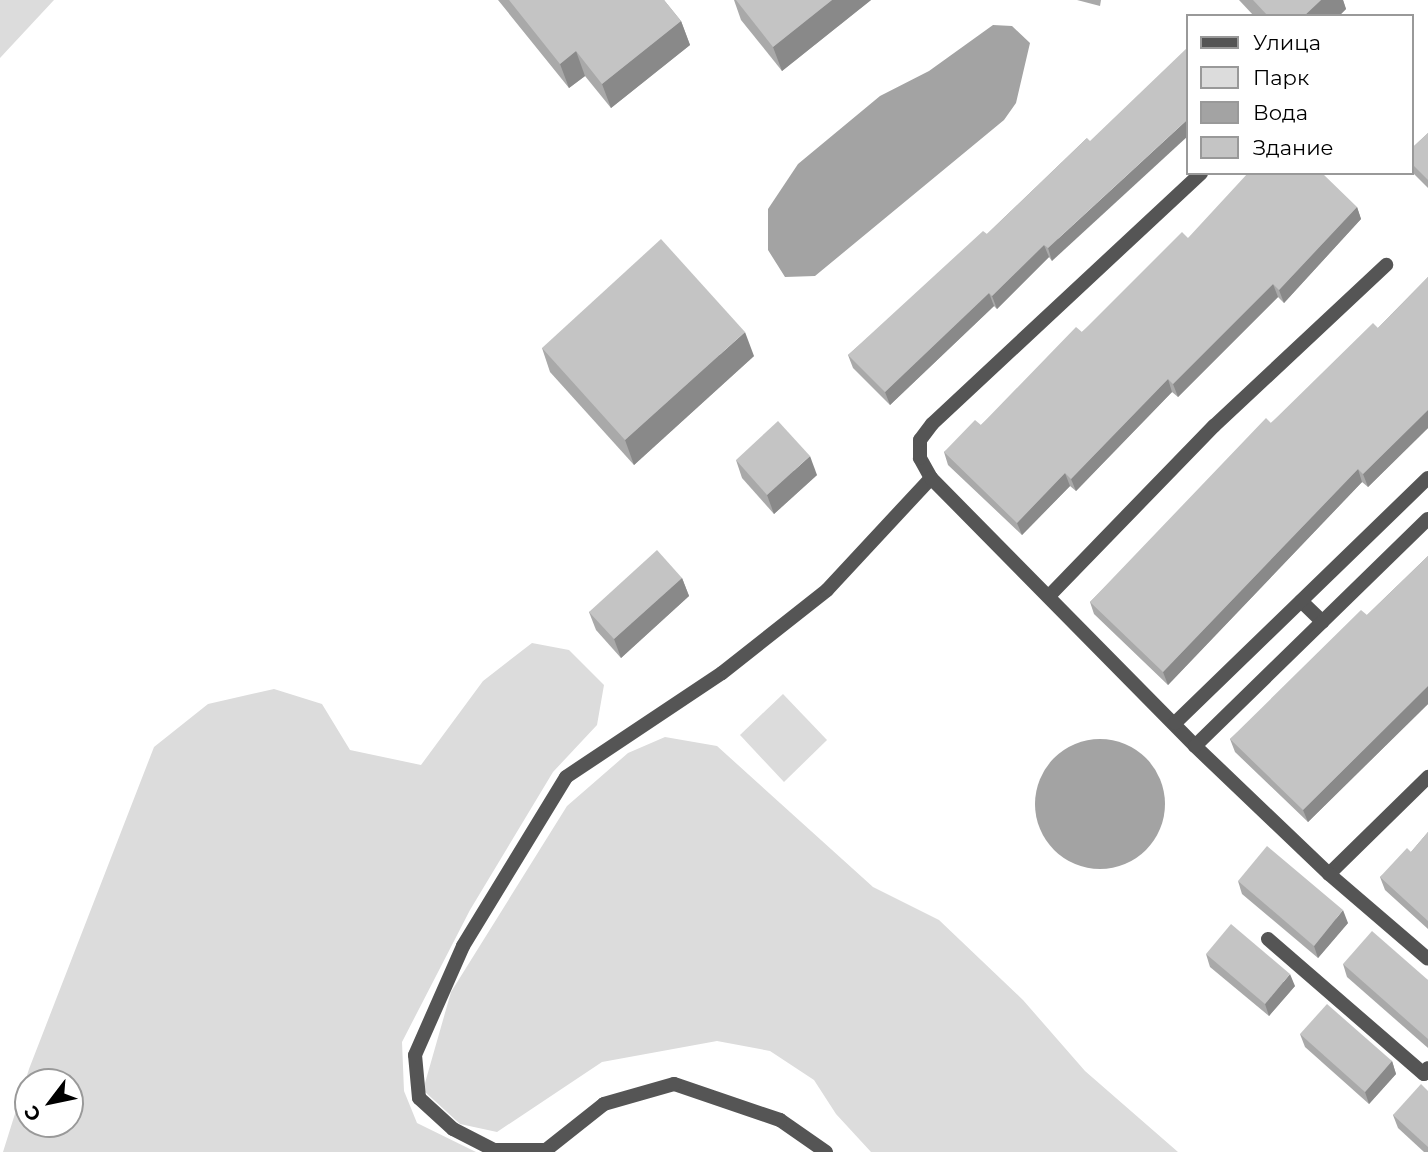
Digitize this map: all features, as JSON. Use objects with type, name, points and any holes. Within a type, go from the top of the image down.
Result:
[{"type":"street","points":[[1199,175],[932,424],[920,440],[920,458],[931,478],[1195,746],[1329,874],[1428,960]]},
{"type":"street","points":[[1049,596],[1214,426],[1386,265]]},
{"type":"street","points":[[826,1152],[780,1121],[674,1084],[604,1104],[547,1150],[494,1150],[453,1129],[419,1098],[415,1055],[463,946],[566,777],[722,673],[827,590],[931,478]]},
{"type":"street","points":[[1175,723],[1428,478]]},
{"type":"street","points":[[1195,746],[1428,519]]},
{"type":"street","points":[[1301,601],[1323,621]]},
{"type":"street","points":[[1329,874],[1428,777]]},
{"type":"street","points":[[1268,939],[1427,1073]]},
{"type":"green space","points":[[0,0],[54,0],[0,58]]},
{"type":"green space","points":[[532,643],[569,650],[604,685],[597,725],[553,772],[470,910],[402,1042],[404,1091],[417,1123],[476,1152],[3,1152],[14,1117],[14,1138],[84,1138],[84,1068],[29,1068],[154,747],[208,704],[274,689],[322,704],[350,750],[421,765],[483,681]]},
{"type":"green space","points":[[783,694],[827,740],[784,782],[740,735]]},
{"type":"green space","points":[[665,737],[717,746],[873,887],[939,920],[1023,1000],[1085,1071],[1178,1152],[871,1152],[836,1114],[814,1080],[770,1051],[717,1041],[602,1062],[497,1132],[460,1124],[423,1090],[451,992],[567,806],[628,753]]},
{"type":"water","points":[[993,25],[1012,26],[1030,43],[1016,103],[1004,120],[815,276],[785,277],[768,250],[768,209],[798,164],[880,96],[929,71]]},
{"type":"water","points":[[1100,739],[1125,744],[1146,758],[1160,779],[1165,804],[1160,829],[1146,850],[1125,864],[1100,869],[1075,864],[1054,850],[1040,829],[1035,804],[1040,779],[1054,758],[1075,744]]},
{"type":"building","points":[[509,0],[664,0],[681,21],[602,84],[576,51],[560,64]]},
{"type":"building","points":[[736,0],[832,0],[773,47]]},
{"type":"building","points":[[1253,0],[1321,0],[1306,14],[1266,14]]},
{"type":"building","points":[[1186,49],[1186,121],[1048,248],[1044,245],[992,296],[989,293],[885,392],[848,355],[983,231],[987,234],[1087,138],[1090,141]]},
{"type":"building","points":[[1428,133],[1428,180],[1414,166],[1414,146]]},
{"type":"building","points":[[1246,175],[1324,175],[1357,207],[1279,290],[1273,284],[1173,384],[1168,379],[1071,479],[1065,473],[1017,523],[944,452],[975,420],[981,425],[1076,327],[1082,332],[1182,232],[1188,238]]},
{"type":"building","points":[[661,239],[745,332],[625,440],[542,348]]},
{"type":"building","points":[[1428,277],[1428,410],[1363,474],[1358,469],[1163,672],[1090,602],[1266,418],[1271,423],[1373,323],[1378,328]]},
{"type":"building","points":[[778,421],[810,456],[767,495],[736,460]]},
{"type":"building","points":[[657,550],[682,578],[614,639],[589,612]]},
{"type":"building","points":[[1428,556],[1428,686],[1303,810],[1230,739],[1361,610],[1367,615]]},
{"type":"building","points":[[1428,832],[1428,921],[1380,877],[1407,848],[1411,852]]},
{"type":"building","points":[[1267,846],[1343,910],[1314,946],[1238,881]]},
{"type":"building","points":[[1231,924],[1290,974],[1265,1004],[1206,954]]},
{"type":"building","points":[[1372,931],[1428,980],[1428,1039],[1343,964]]},
{"type":"building","points":[[1327,1004],[1392,1061],[1365,1092],[1300,1034]]},
{"type":"building","points":[[1421,1084],[1428,1091],[1428,1147],[1393,1115]]}]
